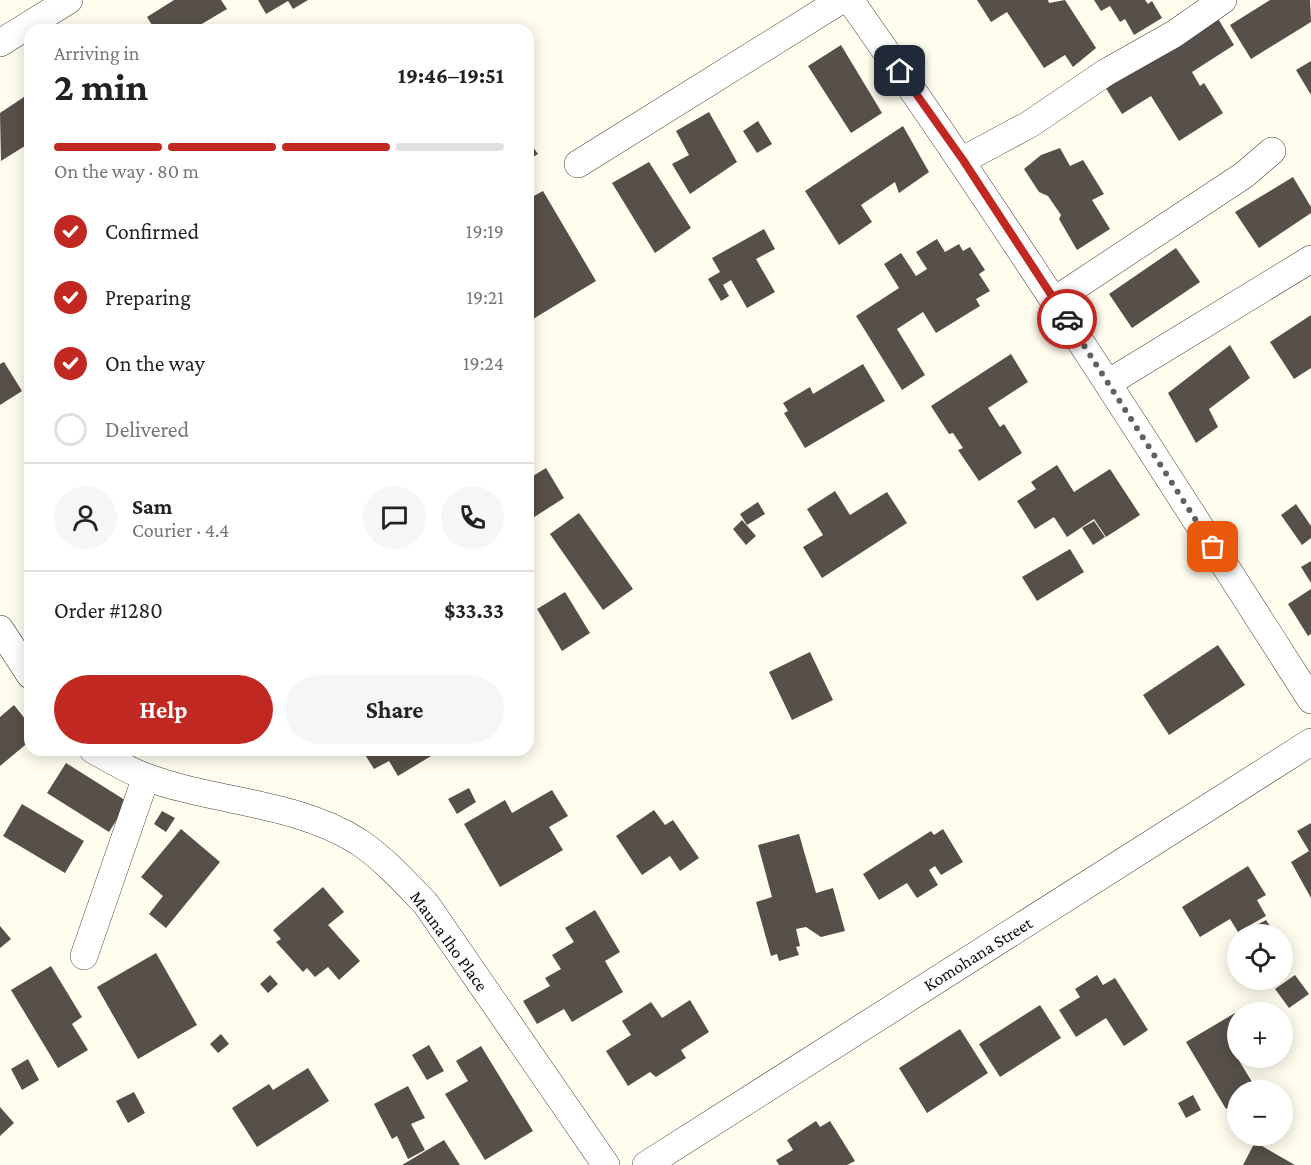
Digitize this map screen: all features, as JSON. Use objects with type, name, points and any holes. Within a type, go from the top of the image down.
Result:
[{"type":"street","points":[[30,24],[69,0]]},
{"type":"street","points":[[578,164],[841,0]]},
{"type":"street","points":[[850,0],[963,160],[1311,700]]},
{"type":"street","points":[[963,160],[1030,124],[1105,73],[1174,34],[1223,0]]},
{"type":"street","points":[[0,43],[24,28]]},
{"type":"street","points":[[1055,300],[1244,175],[1272,151]]},
{"type":"street","points":[[1108,383],[1311,260]]},
{"type":"street","points":[[0,629],[24,666]]},
{"type":"street","name":"Komohana Street","points":[[646,1165],[1311,742]]},
{"type":"street","name":"Mauna Iho Place","points":[[105,756],[146,777],[277,810],[323,825],[358,842],[395,871],[426,904],[606,1165]]},
{"type":"street","points":[[84,956],[146,777]]},
{"type":"building","points":[[174,0],[221,0],[227,9],[202,24],[151,24],[147,17]]},
{"type":"building","points":[[258,0],[308,0],[293,9],[288,1],[266,14]]},
{"type":"building","points":[[977,0],[1048,0],[1049,3],[1065,0],[1096,48],[1073,67],[1065,55],[1044,68],[1007,12],[991,22]]},
{"type":"building","points":[[1094,0],[1145,0],[1148,4],[1152,1],[1162,18],[1134,35],[1125,19],[1120,22],[1110,6],[1101,11]]},
{"type":"building","points":[[1270,0],[1310,0],[1311,22],[1251,59],[1230,25]]},
{"type":"building","points":[[1214,12],[1234,45],[1192,72],[1200,86],[1204,83],[1223,113],[1179,141],[1151,96],[1122,114],[1102,82]]},
{"type":"building","points":[[841,45],[882,113],[851,133],[808,66]]},
{"type":"building","points":[[1311,61],[1311,95],[1296,70]]},
{"type":"building","points":[[24,97],[24,147],[1,161],[0,113]]},
{"type":"building","points":[[709,112],[737,162],[690,194],[672,164],[689,155],[676,131]]},
{"type":"building","points":[[758,121],[772,144],[757,153],[743,131]]},
{"type":"building","points":[[903,126],[929,172],[899,193],[895,182],[861,205],[872,222],[839,245],[805,191]]},
{"type":"building","points":[[1060,148],[1070,166],[1083,160],[1104,194],[1092,200],[1110,229],[1077,250],[1059,219],[1061,215],[1048,196],[1039,192],[1024,169],[1041,155]]},
{"type":"building","points":[[649,162],[691,228],[655,253],[612,183]]},
{"type":"building","points":[[1293,177],[1311,207],[1311,213],[1259,248],[1235,212]]},
{"type":"building","points":[[543,191],[596,281],[534,318],[534,196]]},
{"type":"building","points":[[764,229],[775,249],[756,259],[775,292],[747,308],[731,280],[723,285],[729,296],[721,301],[708,279],[720,272],[712,258]]},
{"type":"building","points":[[937,239],[945,252],[959,244],[963,251],[970,247],[985,270],[979,274],[990,291],[976,299],[980,306],[936,333],[923,312],[897,329],[925,375],[902,390],[856,316],[899,288],[884,264],[901,253],[916,276],[927,269],[916,252]]},
{"type":"building","points":[[1176,248],[1200,282],[1132,328],[1109,294]]},
{"type":"building","points":[[1311,315],[1311,368],[1294,379],[1270,342]]},
{"type":"building","points":[[1230,345],[1250,378],[1209,409],[1218,427],[1196,443],[1168,393]]},
{"type":"building","points":[[1011,354],[1028,382],[988,408],[1000,427],[1004,424],[1022,453],[979,481],[958,450],[963,448],[953,433],[949,434],[931,406]]},
{"type":"building","points":[[4,362],[22,391],[0,405],[0,364]]},
{"type":"building","points":[[863,364],[885,401],[805,448],[784,413],[788,411],[783,403],[810,387],[813,394]]},
{"type":"building","points":[[1057,465],[1074,492],[1110,469],[1140,515],[1106,537],[1094,519],[1067,537],[1054,517],[1035,529],[1017,501],[1036,489],[1031,482]]},
{"type":"building","points":[[546,468],[564,498],[534,517],[534,475]]},
{"type":"building","points":[[835,491],[850,515],[887,492],[907,523],[822,578],[803,547],[823,535],[807,509]]},
{"type":"building","points":[[758,502],[765,514],[747,525],[740,514]]},
{"type":"building","points":[[1296,504],[1311,526],[1311,538],[1302,545],[1281,515]]},
{"type":"building","points":[[579,513],[633,589],[603,610],[550,534]]},
{"type":"building","points":[[742,520],[756,536],[746,545],[733,529]]},
{"type":"building","points":[[1094,521],[1105,537],[1093,545],[1082,528]]},
{"type":"building","points":[[1070,549],[1084,572],[1037,601],[1022,577]]},
{"type":"building","points":[[1311,561],[1311,583],[1301,567]]},
{"type":"building","points":[[1311,589],[1311,634],[1308,636],[1288,604]]},
{"type":"building","points":[[565,592],[590,633],[562,651],[537,609]]},
{"type":"building","points":[[1218,645],[1245,685],[1169,735],[1143,695]]},
{"type":"building","points":[[810,652],[833,700],[792,720],[769,672]]},
{"type":"building","points":[[14,705],[24,718],[24,746],[0,766],[0,717]]},
{"type":"building","points":[[366,756],[431,756],[398,776],[389,761],[374,769]]},
{"type":"building","points":[[66,763],[128,802],[109,832],[47,793]]},
{"type":"building","points":[[469,788],[476,802],[457,814],[448,799]]},
{"type":"building","points":[[552,790],[568,816],[549,827],[563,850],[500,887],[464,824],[505,800],[512,813]]},
{"type":"building","points":[[22,804],[84,841],[65,873],[3,836]]},
{"type":"building","points":[[654,810],[665,825],[673,820],[699,858],[680,871],[670,856],[642,875],[616,836]]},
{"type":"building","points":[[162,811],[175,818],[166,832],[154,824]]},
{"type":"building","points":[[1311,823],[1311,898],[1291,862],[1309,851],[1297,831]]},
{"type":"building","points":[[181,829],[220,862],[166,928],[149,914],[163,896],[141,877]]},
{"type":"building","points":[[943,829],[963,862],[941,875],[935,866],[929,870],[938,885],[917,898],[907,883],[879,900],[863,874],[931,831],[934,835]]},
{"type":"building","points":[[799,834],[816,893],[833,888],[845,931],[821,937],[806,927],[796,929],[800,946],[796,947],[799,955],[779,961],[777,954],[771,956],[756,902],[772,897],[758,845]]},
{"type":"building","points":[[1248,866],[1266,895],[1257,900],[1266,916],[1252,924],[1233,924],[1230,919],[1200,937],[1182,907]]},
{"type":"building","points":[[323,887],[344,912],[328,925],[360,961],[339,980],[328,967],[315,977],[307,968],[303,972],[276,942],[281,939],[273,930]]},
{"type":"building","points":[[595,910],[620,952],[605,961],[623,992],[572,1022],[564,1009],[537,1024],[523,1001],[550,986],[545,978],[561,969],[552,955],[574,942],[565,928]]},
{"type":"building","points":[[0,926],[11,939],[0,948]]},
{"type":"building","points":[[156,953],[197,1025],[138,1059],[97,987]]},
{"type":"building","points":[[51,966],[82,1017],[72,1024],[88,1050],[58,1068],[11,990]]},
{"type":"building","points":[[270,975],[278,984],[268,993],[260,984]]},
{"type":"building","points":[[1097,975],[1103,985],[1115,978],[1148,1030],[1124,1046],[1106,1018],[1076,1037],[1059,1010],[1080,997],[1075,989]]},
{"type":"building","points":[[1295,975],[1309,994],[1293,1005],[1293,1002],[1285,1002],[1276,990],[1293,990]]},
{"type":"building","points":[[690,1000],[709,1032],[681,1050],[686,1058],[656,1077],[650,1072],[628,1086],[606,1051],[631,1035],[622,1021],[651,1002],[662,1018]]},
{"type":"building","points":[[1040,1005],[1061,1038],[1000,1077],[979,1044]]},
{"type":"building","points":[[1227,1018],[1227,1068],[1244,1068],[1251,1080],[1227,1080],[1227,1108],[1226,1109],[1186,1042]]},
{"type":"building","points":[[960,1029],[988,1073],[927,1113],[899,1068]]},
{"type":"building","points":[[221,1034],[229,1044],[218,1053],[210,1044]]},
{"type":"building","points":[[429,1045],[444,1071],[427,1080],[412,1055]]},
{"type":"building","points":[[481,1046],[533,1131],[485,1160],[445,1094],[468,1081],[456,1061]]},
{"type":"building","points":[[28,1059],[39,1080],[22,1090],[11,1069]]},
{"type":"building","points":[[308,1068],[329,1101],[257,1147],[232,1108],[269,1084],[273,1090]]},
{"type":"building","points":[[408,1086],[425,1118],[411,1124],[425,1150],[408,1159],[397,1136],[392,1139],[374,1104]]},
{"type":"building","points":[[134,1092],[145,1113],[128,1123],[116,1101]]},
{"type":"building","points":[[1193,1095],[1201,1110],[1186,1118],[1178,1103]]},
{"type":"building","points":[[0,1107],[14,1123],[0,1136]]},
{"type":"building","points":[[816,1121],[820,1127],[830,1121],[855,1161],[847,1165],[779,1165],[776,1160],[793,1150],[787,1140]]},
{"type":"building","points":[[444,1140],[460,1165],[402,1165]]},
{"type":"building","points":[[1253,1146],[1262,1146],[1295,1165],[1243,1165]]},
{"type":"way so far","points":[[1067,319],[1213,547]]},
{"type":"route","points":[[900,71],[963,160],[1067,319]]}]
